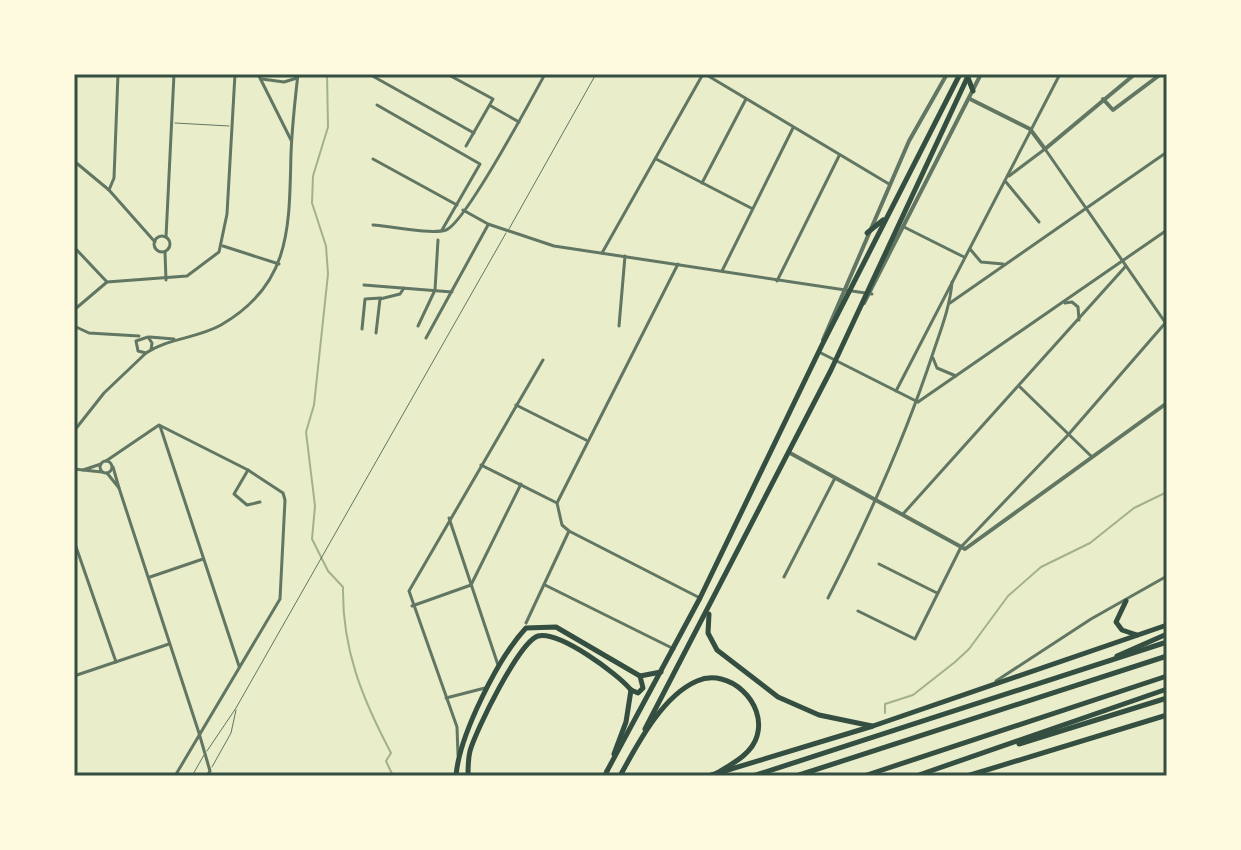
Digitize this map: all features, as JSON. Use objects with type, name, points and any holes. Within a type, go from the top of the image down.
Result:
[{"type":"main road","points":[[606,773],[700,598],[820,349],[844,291],[887,217],[960,74]]},
{"type":"main road","points":[[968,74],[973,91]]},
{"type":"main road","points":[[620,776],[836,361],[968,74]]},
{"type":"main road","points":[[867,233],[887,217]]},
{"type":"main road","points":[[1126,601],[1116,622],[1122,630],[1138,635]]},
{"type":"main road","points":[[709,610],[708,633],[714,645],[778,697],[819,715],[873,726]]},
{"type":"main road","points":[[708,776],[873,726],[996,681],[1167,625]]},
{"type":"main road","points":[[456,776],[458,756],[499,669],[526,628],[556,627],[640,676],[662,671]]},
{"type":"main road","points":[[1094,666],[1167,634]]},
{"type":"main road","points":[[468,776],[470,750],[504,682],[520,652],[538,636],[553,636],[619,676],[631,690],[638,693],[643,688],[640,676]]},
{"type":"main road","points":[[753,776],[1167,642]]},
{"type":"main road","points":[[796,776],[1167,656]]},
{"type":"main road","points":[[864,776],[1167,676]]},
{"type":"main road","points":[[636,747],[689,685],[704,678],[719,678],[747,693],[758,726],[751,748],[717,773]]},
{"type":"main road","points":[[974,757],[1167,689]]},
{"type":"main road","points":[[606,773],[626,722],[631,690]]},
{"type":"main road","points":[[916,776],[1167,698]]},
{"type":"main road","points":[[967,776],[1167,715]]},
{"type":"street","points":[[109,190],[114,178],[118,74]]},
{"type":"street","points":[[166,280],[165,252],[170,246],[166,237],[174,74]]},
{"type":"street","points":[[74,310],[107,282],[166,280],[196,272],[223,246],[235,74]]},
{"type":"street","points":[[369,74],[474,133]]},
{"type":"street","points":[[447,74],[493,99],[466,146]]},
{"type":"street","points":[[373,225],[441,231],[452,227],[519,122],[545,74]]},
{"type":"street","points":[[602,253],[704,74],[889,184]]},
{"type":"street","points":[[844,291],[889,184],[947,74]]},
{"type":"street","points":[[463,210],[488,224],[554,246],[844,291],[869,292],[981,74]]},
{"type":"street","points":[[896,391],[1060,74]]},
{"type":"street","points":[[1006,179],[1135,74]]},
{"type":"street","points":[[1103,99],[1113,110],[1161,74]]},
{"type":"street","points":[[74,431],[104,393],[148,351],[219,326],[263,291],[279,264],[289,224],[291,140],[298,76],[284,82],[259,76]]},
{"type":"street","points":[[259,76],[291,140]]},
{"type":"street","points":[[702,183],[746,99]]},
{"type":"street","points":[[858,611],[915,639],[961,547],[1068,435],[1166,323],[1030,129],[969,99]]},
{"type":"street","points":[[377,105],[478,161],[480,168],[441,231]]},
{"type":"street","points":[[490,105],[519,122]]},
{"type":"street","points":[[722,271],[793,128]]},
{"type":"street","points":[[950,303],[1167,152]]},
{"type":"street","points":[[777,281],[839,156]]},
{"type":"street","points":[[373,159],[457,205]]},
{"type":"street","points":[[656,159],[751,208]]},
{"type":"street","points":[[75,161],[109,190],[155,242],[158,251],[165,252]]},
{"type":"street","points":[[1006,179],[1039,222]]},
{"type":"street","points":[[426,338],[488,224]]},
{"type":"street","points":[[904,227],[964,257]]},
{"type":"street","points":[[918,402],[1167,230]]},
{"type":"street","points":[[155,242],[159,237],[166,237]]},
{"type":"street","points":[[418,326],[435,290],[438,240]]},
{"type":"street","points":[[223,246],[279,264]]},
{"type":"street","points":[[74,247],[107,282]]},
{"type":"street","points":[[969,249],[981,262],[1003,264]]},
{"type":"street","points":[[619,326],[625,256]]},
{"type":"street","points":[[678,264],[586,440],[557,503],[562,525],[569,531],[700,598]]},
{"type":"street","points":[[902,515],[1125,267]]},
{"type":"street","points":[[828,598],[878,501],[918,402],[950,303],[952,278]]},
{"type":"street","points":[[364,285],[452,292]]},
{"type":"street","points":[[362,329],[365,299],[400,294],[404,288]]},
{"type":"street","points":[[376,333],[381,298]]},
{"type":"street","points":[[1063,303],[1075,304],[1079,320]]},
{"type":"street","points":[[74,326],[89,333],[178,339]]},
{"type":"street","points":[[136,344],[144,336]]},
{"type":"street","points":[[144,336],[151,341],[148,351]]},
{"type":"street","points":[[124,337],[136,344],[138,351],[130,368]]},
{"type":"street","points":[[820,349],[836,361],[918,402]]},
{"type":"street","points":[[138,351],[148,351]]},
{"type":"street","points":[[933,354],[937,368],[956,376]]},
{"type":"street","points":[[458,756],[457,727],[409,591],[543,360]]},
{"type":"street","points":[[1020,387],[1091,456]]},
{"type":"street","points":[[790,453],[965,549],[1167,403]]},
{"type":"street","points":[[516,405],[586,440]]},
{"type":"street","points":[[105,473],[116,455],[159,425]]},
{"type":"street","points":[[159,425],[248,470],[283,493],[280,599],[175,776]]},
{"type":"street","points":[[159,425],[239,666]]},
{"type":"street","points":[[83,470],[108,464]]},
{"type":"street","points":[[105,473],[108,464]]},
{"type":"street","points":[[108,464],[150,577],[205,753],[210,771],[207,776]]},
{"type":"street","points":[[480,464],[557,503]]},
{"type":"street","points":[[74,469],[105,473],[119,488]]},
{"type":"street","points":[[248,470],[234,494],[247,505],[260,502]]},
{"type":"street","points":[[784,577],[835,478]]},
{"type":"street","points":[[412,606],[471,585],[521,484]]},
{"type":"street","points":[[449,518],[499,669]]},
{"type":"street","points":[[526,623],[569,531]]},
{"type":"street","points":[[74,541],[76,555],[116,662]]},
{"type":"street","points":[[150,577],[203,559]]},
{"type":"street","points":[[879,564],[937,593]]},
{"type":"street","points":[[996,681],[1091,619],[1167,576]]},
{"type":"street","points":[[545,585],[674,649]]},
{"type":"street","points":[[74,676],[170,643]]},
{"type":"street","points":[[446,698],[491,686]]},
{"type":"lane","points":[[192,776],[236,708],[596,74]]},
{"type":"lane","points":[[173,123],[232,126]]},
{"type":"lane","points":[[210,771],[231,733],[236,708]]},
{"type":"waterway","points":[[327,74],[328,127],[313,176],[312,203],[326,246],[328,274],[314,405],[306,432],[315,506],[312,539],[328,571],[343,587],[350,652],[371,713],[391,753],[386,761],[393,776]]},
{"type":"waterway","points":[[885,713],[885,704],[913,695],[969,649],[1008,596],[1041,567],[1090,543],[1134,508],[1167,492]]}]
